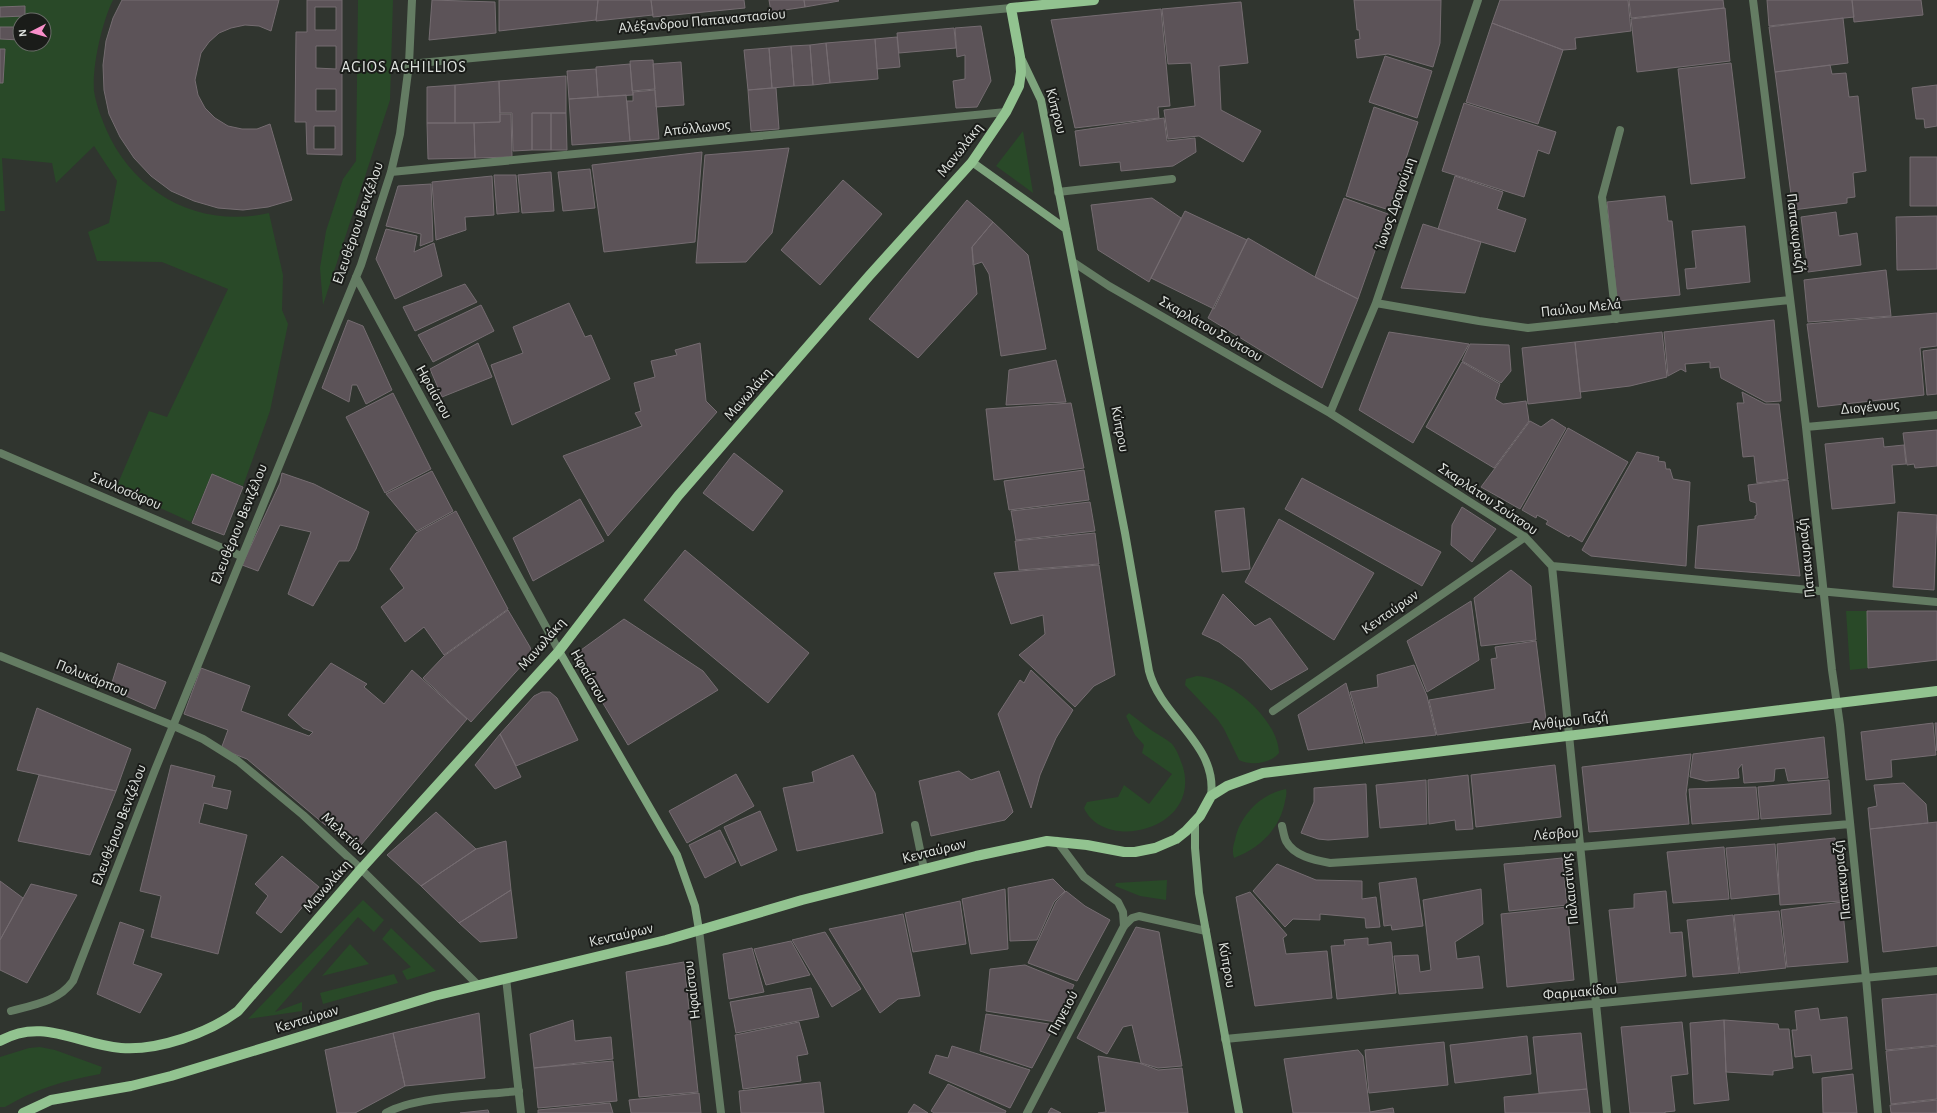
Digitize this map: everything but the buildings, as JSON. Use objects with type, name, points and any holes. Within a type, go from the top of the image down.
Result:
[{"type":"main road","name":"Αλέξανδρου Παπαναστασίου","points":[[1010,4],[1094,0]]},
{"type":"main road","name":"Κύπρου","points":[[1006,112],[1018,86],[1021,72],[1020,56],[1010,4]]},
{"type":"main road","name":"Κύπρου","points":[[1020,56],[1041,100],[1125,533],[1150,677],[1166,706],[1201,749],[1211,774],[1211,796]]},
{"type":"main road","name":"Μανωλάκη","points":[[0,1041],[17,1032],[37,1030],[119,1048],[142,1048],[187,1037],[225,1021],[238,1011],[361,869],[559,651],[678,496],[869,276],[972,162],[1006,112]]},
{"type":"main road","points":[[972,162],[1066,229]]},
{"type":"main road","name":"Ηφαίστου","points":[[559,651],[678,855],[694,906],[699,930]]},
{"type":"main road","name":"Ανθίμου Γαζή","points":[[1211,796],[1227,786],[1263,773],[1937,691]]},
{"type":"main road","name":"Κενταύρων","points":[[23,1113],[34,1107],[56,1099],[131,1086],[177,1075],[434,996],[666,940],[802,900],[924,869],[1035,843],[1056,842],[1099,847],[1113,851],[1135,852],[1164,845],[1176,839],[1195,822],[1211,796]]},
{"type":"main road","name":"Κύπρου","points":[[1195,822],[1197,876],[1239,1113]]},
{"type":"street","name":"Ελευθέριου Βενιζέλου","points":[[11,1011],[58,996],[66,991],[74,981],[241,556],[356,277],[391,172],[400,134],[409,64],[412,0]]},
{"type":"street","name":"Ίωνος Δραγούμη","points":[[1330,414],[1376,303],[1478,0]]},
{"type":"street","name":"Παπακυριαζή","points":[[1753,0],[1806,427],[1850,824],[1878,1113]]},
{"type":"street","name":"Αλέξανδρου Παπαναστασίου","points":[[409,64],[1010,4]]},
{"type":"street","name":"Απόλλωνος","points":[[391,172],[1006,112]]},
{"type":"street","points":[[1616,319],[1602,197],[1620,130]]},
{"type":"street","points":[[1058,192],[1172,179]]},
{"type":"street","name":"Σκαρλάτου Σούτσου","points":[[1073,262],[1109,286],[1330,414],[1525,537],[1552,566]]},
{"type":"street","name":"Ηφαίστου","points":[[356,277],[559,651]]},
{"type":"street","name":"Παύλου Μελά","points":[[1376,303],[1528,328],[1790,300]]},
{"type":"street","name":"Διογένους","points":[[1806,427],[1937,415]]},
{"type":"street","name":"Σκυλοσόφου","points":[[0,453],[241,556]]},
{"type":"street","name":"Κενταύρων","points":[[1273,711],[1525,537]]},
{"type":"street","points":[[1552,566],[1937,602]]},
{"type":"street","name":"Παλαιστίνης","points":[[1552,566],[1606,1113]]},
{"type":"street","name":"Πολυκάρπου","points":[[0,656],[174,726]]},
{"type":"street","name":"Μελετίου","points":[[174,726],[203,739],[238,761],[303,815],[361,869],[478,985]]},
{"type":"street","name":"Λέσβου","points":[[1282,826],[1286,841],[1297,853],[1314,860],[1330,863],[1580,847],[1850,824]]},
{"type":"street","points":[[914,826],[924,869]]},
{"type":"street","points":[[1056,842],[1084,877],[1118,902],[1123,912],[1124,926]]},
{"type":"street","points":[[1124,926],[1132,918],[1139,916],[1206,931]]},
{"type":"street","name":"Πηνειού","points":[[1027,1113],[1124,926]]},
{"type":"street","name":"Ηφαίστου","points":[[699,930],[721,1113]]},
{"type":"street","name":"Φαρμακίδου","points":[[1225,1039],[1937,972]]},
{"type":"street","points":[[506,978],[521,1113]]},
{"type":"street","points":[[386,1113],[396,1107],[438,1099],[519,1091]]},
{"type":"green space","points":[[0,0],[113,0],[105,20],[96,57],[94,91],[97,106],[104,124],[118,152],[134,172],[152,188],[172,201],[194,211],[218,216],[243,217],[269,213],[283,275],[282,310],[288,324],[270,411],[243,486],[212,474],[191,522],[116,488],[149,411],[167,417],[228,289],[162,262],[97,261],[88,232],[109,223],[117,181],[94,146],[56,183],[52,163],[2,158],[5,211],[0,211]]},
{"type":"green space","points":[[358,0],[393,0],[390,100],[323,305],[320,268],[326,231],[343,179],[356,161]]},
{"type":"green space","points":[[1023,131],[1033,193],[996,166]]},
{"type":"green space","points":[[1846,611],[1867,611],[1868,668],[1850,670]]},
{"type":"green space","points":[[1197,676],[1210,678],[1223,684],[1250,702],[1270,727],[1277,740],[1279,753],[1271,760],[1266,762],[1249,763],[1239,760],[1218,720],[1185,685],[1186,679]]},
{"type":"green space","points":[[1129,713],[1173,745],[1183,767],[1185,789],[1178,806],[1165,820],[1148,828],[1129,831],[1110,829],[1095,822],[1084,808],[1087,802],[1118,797],[1124,785],[1149,804],[1172,774],[1142,753],[1144,745],[1135,735],[1126,716]]},
{"type":"green space","points":[[1286,789],[1286,796],[1282,811],[1274,829],[1252,849],[1234,858],[1233,847],[1238,831],[1247,814],[1260,801]]},
{"type":"green space","points":[[1167,880],[1166,900],[1140,896],[1115,886],[1116,883]]},
{"type":"green space","points":[[363,900],[384,920],[374,932],[358,917],[275,1012],[302,1002],[302,1011],[248,1019]]},
{"type":"green space","points":[[391,928],[436,971],[407,980],[402,971],[411,967],[382,939]]},
{"type":"green space","points":[[350,944],[369,964],[322,976]]},
{"type":"green space","points":[[394,974],[398,983],[323,1004],[320,993]]},
{"type":"green space","points":[[40,1047],[55,1050],[102,1067],[100,1074],[51,1086],[28,1095],[5,1107],[0,1107],[0,1057],[29,1048]]},
{"type":"district","name":"AGIOS ACHILLIOS","points":[[404,67]]}]
